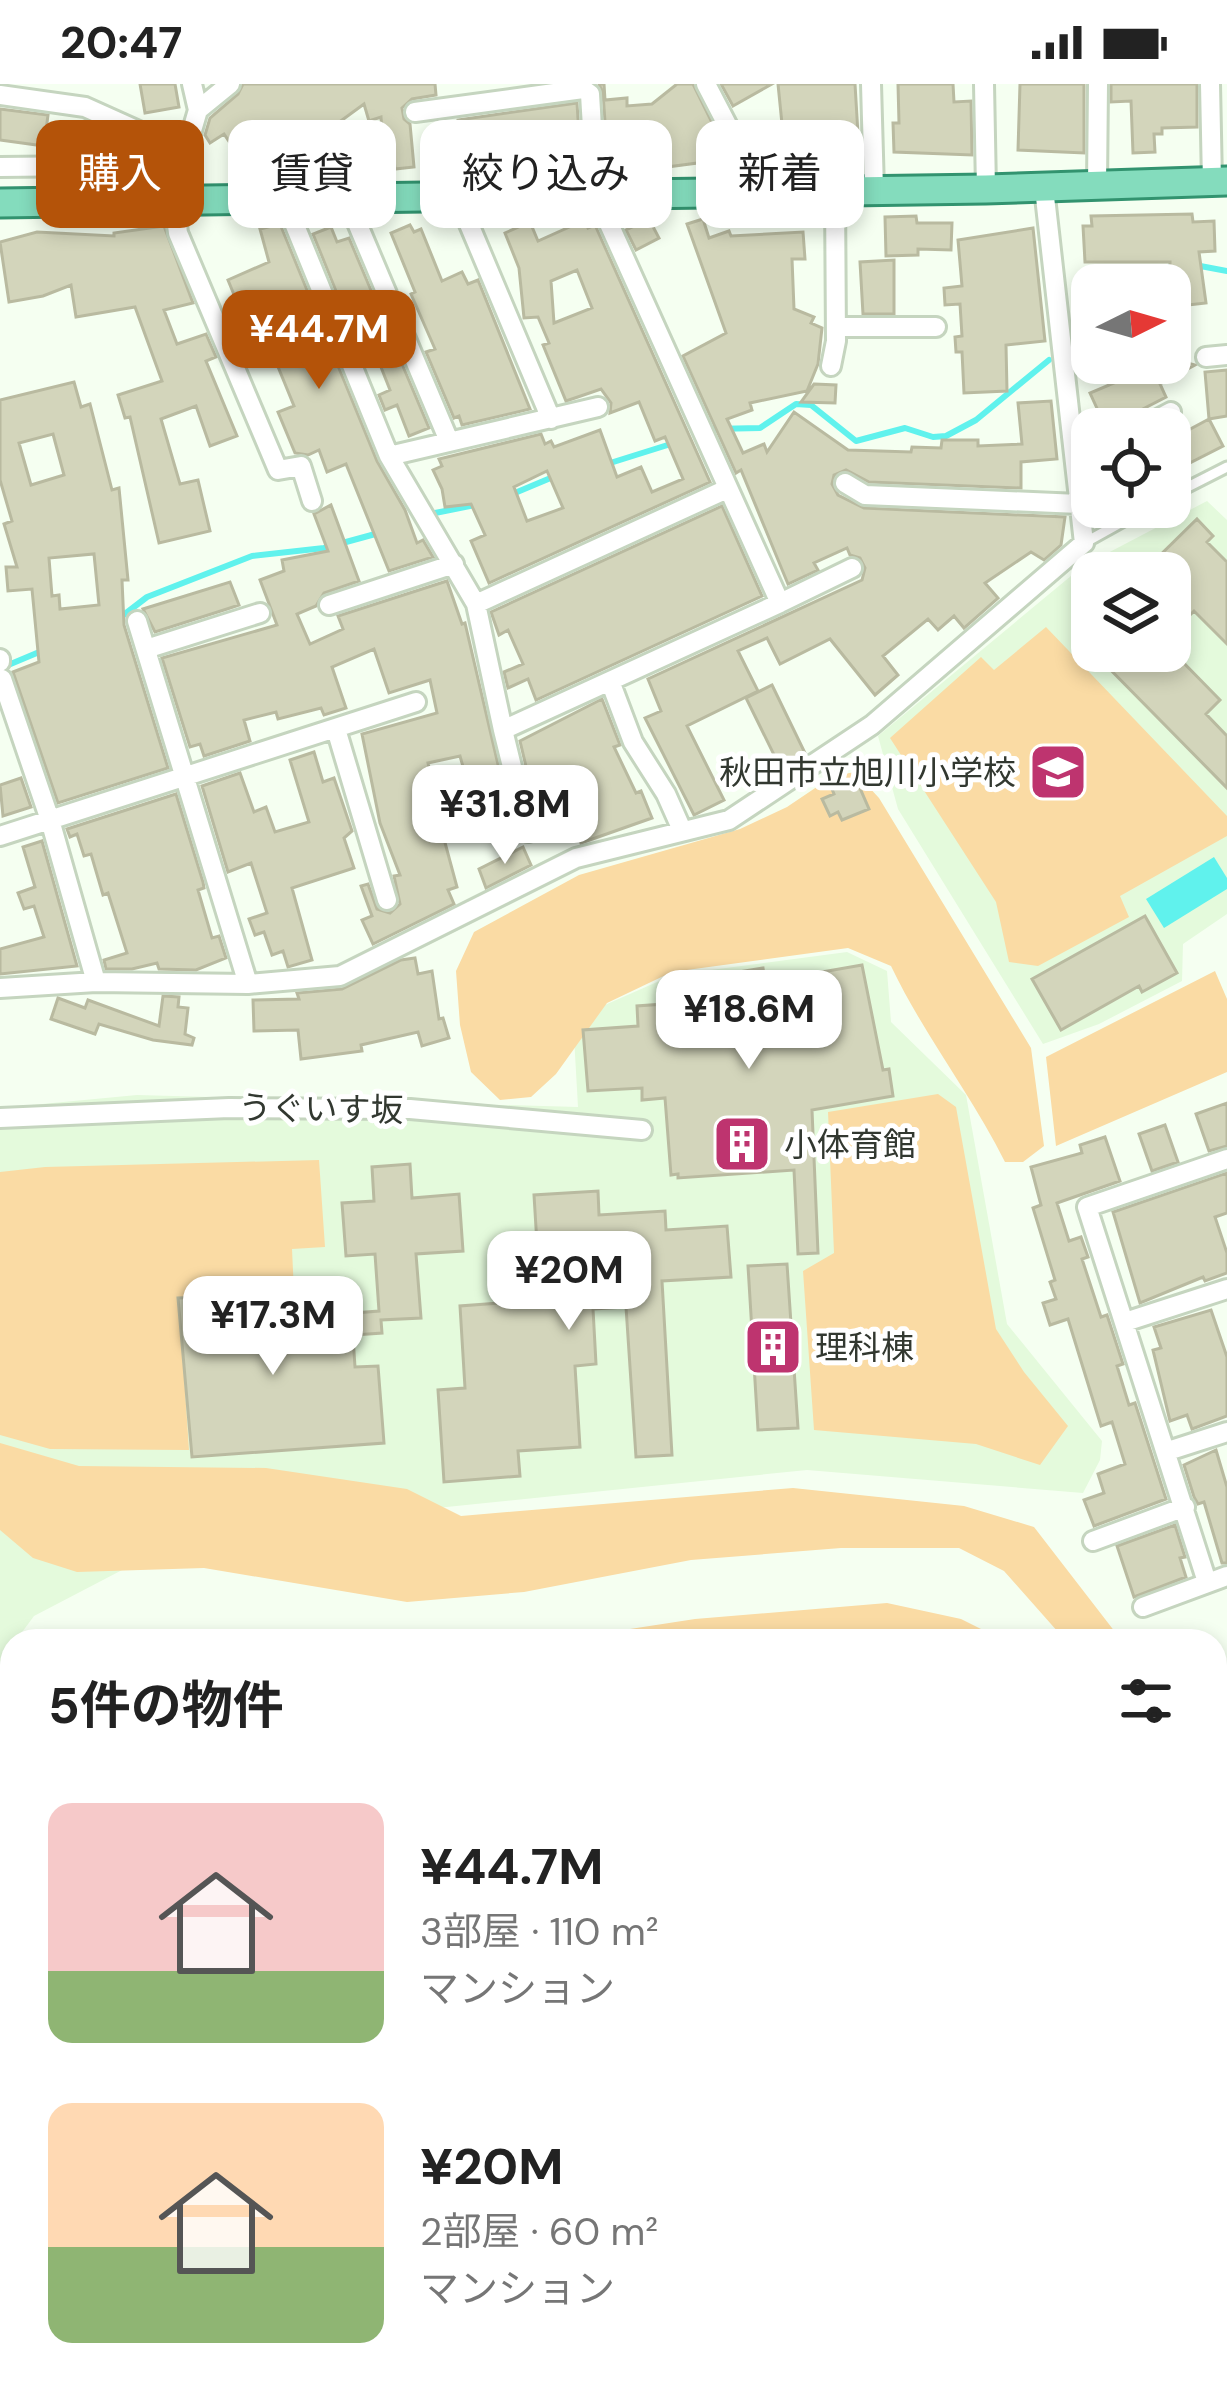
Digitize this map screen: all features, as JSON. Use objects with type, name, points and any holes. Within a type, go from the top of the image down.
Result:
[{"type":"main road","points":[[864,190],[1219,182]]},
{"type":"main road","points":[[0,203],[36,202]]},
{"type":"street","points":[[79,84],[85,107]]},
{"type":"street","points":[[192,84],[198,110],[195,120]]},
{"type":"street","points":[[198,110],[230,84]]},
{"type":"street","points":[[706,84],[725,120]]},
{"type":"street","points":[[871,84],[874,190]]},
{"type":"street","points":[[984,84],[986,189]]},
{"type":"street","points":[[1097,185],[1098,84]]},
{"type":"street","points":[[1210,84],[1219,182]]},
{"type":"street","points":[[415,112],[584,89],[590,94],[592,120]]},
{"type":"street","points":[[0,94],[85,107],[114,120]]},
{"type":"street","points":[[0,166],[36,166]]},
{"type":"street","points":[[1044,188],[1076,408]]},
{"type":"street","points":[[177,228],[278,470],[301,466],[311,501]]},
{"type":"street","points":[[296,228],[389,455],[476,604],[528,832]]},
{"type":"street","points":[[359,228],[449,441]]},
{"type":"street","points":[[471,228],[551,419]]},
{"type":"street","points":[[611,228],[780,604]]},
{"type":"street","points":[[831,366],[836,327],[835,228]]},
{"type":"street","points":[[836,327],[936,327]]},
{"type":"street","points":[[1206,357],[1227,355]]},
{"type":"street","points":[[389,455],[598,407]]},
{"type":"street","points":[[845,483],[865,495],[1071,504]]},
{"type":"street","points":[[476,604],[727,489]]},
{"type":"street","points":[[0,988],[96,982],[248,985],[340,976],[576,858],[729,820],[842,748],[1084,543],[1082,528]]},
{"type":"street","points":[[329,605],[454,564]]},
{"type":"street","points":[[503,730],[852,568]]},
{"type":"street","points":[[146,649],[260,613]]},
{"type":"street","points":[[136,620],[248,985]]},
{"type":"street","points":[[1,667],[96,982]]},
{"type":"street","points":[[610,681],[633,742],[682,830]]},
{"type":"street","points":[[0,836],[416,703]]},
{"type":"street","points":[[336,728],[387,900]]},
{"type":"street","name":"うぐいす坂","points":[[0,1118],[229,1108],[410,1109],[642,1130]]},
{"type":"street","points":[[1207,1582],[1087,1207],[1227,1159]]},
{"type":"street","points":[[1125,1322],[1227,1289]]},
{"type":"street","points":[[1168,1451],[1227,1432]]},
{"type":"street","points":[[1093,1541],[1185,1507]]},
{"type":"street","points":[[1143,1606],[1227,1576]]},
{"type":"lane","points":[[1191,485],[1227,467]]},
{"type":"lane","points":[[1084,543],[1111,528]]},
{"type":"shaded area","name":"秋田市立旭川小学校","points":[[1207,501],[1227,520],[1227,914],[1183,944],[1182,981],[1099,1024],[1043,1044],[898,809],[878,736],[1071,576],[1071,672],[1191,672],[1191,552],[1110,552],[1155,528],[1191,528],[1191,509]]},
{"type":"shaded area","points":[[1046,627],[1071,653],[1071,672],[1089,672],[1227,816],[1227,836],[1120,896],[1129,917],[1038,966],[1009,962],[996,902],[890,738],[981,657],[994,670]]},
{"type":"shaded area","points":[[855,772],[879,798],[1031,1048],[1044,1146],[1023,1162],[1005,1162],[891,966],[848,948],[672,972],[607,1003],[556,1074],[531,1097],[500,1100],[471,1072],[460,1025],[456,971],[474,932],[579,875],[740,829],[787,807],[833,776]]},
{"type":"shaded area","points":[[847,952],[887,971],[891,1022],[966,1095],[1007,1324],[1102,1441],[1100,1460],[1083,1493],[807,1470],[193,1533],[34,1616],[24,1629],[0,1629],[0,1108],[137,1095],[578,1107],[573,1019],[673,975]]},
{"type":"shaded area","points":[[1215,971],[1227,999],[1227,1072],[1056,1146],[1046,1057]]},
{"type":"shaded area","points":[[938,1094],[956,1107],[996,1329],[1068,1426],[1040,1465],[976,1444],[814,1430],[803,1271],[834,1253],[828,1112]]},
{"type":"shaded area","points":[[319,1160],[325,1247],[292,1249],[294,1292],[179,1299],[189,1450],[50,1449],[0,1435],[0,1172]]},
{"type":"shaded area","points":[[0,1443],[79,1466],[266,1468],[407,1489],[461,1516],[793,1488],[964,1506],[1034,1527],[1113,1629],[1055,1629],[1004,1571],[959,1548],[841,1548],[691,1560],[524,1592],[407,1602],[204,1568],[77,1572],[33,1558],[0,1530]]},
{"type":"shaded area","points":[[887,1603],[961,1619],[981,1629],[630,1629]]},
{"type":"water","points":[[1214,857],[1227,878],[1227,889],[1164,928],[1146,899]]},
{"type":"building","points":[[140,84],[175,84],[179,107],[145,113]]},
{"type":"building","points":[[243,84],[435,84],[436,95],[412,99],[402,108],[410,124],[414,167],[396,169],[396,120],[369,120],[364,104],[342,120],[228,120],[228,140],[224,134],[210,143],[205,135],[210,118]]},
{"type":"building","points":[[599,84],[604,84],[605,100],[627,98],[627,106],[652,104],[677,84],[693,84],[711,120],[696,120],[696,163],[672,166],[672,120],[605,120]]},
{"type":"building","points":[[721,84],[772,84],[733,106]]},
{"type":"building","points":[[778,84],[855,84],[857,120],[782,120]]},
{"type":"building","points":[[898,84],[953,84],[954,102],[971,101],[972,155],[894,152]]},
{"type":"building","points":[[1020,84],[1084,84],[1084,153],[1018,150]]},
{"type":"building","points":[[1111,84],[1197,84],[1197,127],[1162,128],[1162,134],[1154,134],[1155,152],[1133,153],[1131,101],[1111,102]]},
{"type":"building","points":[[577,103],[578,120],[458,120]]},
{"type":"building","points":[[0,109],[48,115],[47,120],[36,120],[36,145],[0,140]]},
{"type":"building","points":[[1192,214],[1193,222],[1214,221],[1215,251],[1199,252],[1206,303],[1191,305],[1191,264],[1085,262],[1083,226],[1092,226],[1091,216]]},
{"type":"building","points":[[916,216],[917,223],[952,223],[951,250],[918,249],[918,255],[886,256],[885,217]]},
{"type":"building","points":[[696,221],[696,228],[706,228],[709,238],[729,231],[731,236],[803,232],[805,259],[792,259],[794,309],[814,317],[811,323],[822,328],[818,364],[807,391],[750,403],[752,410],[727,419],[743,453],[764,444],[767,452],[794,412],[848,450],[911,452],[912,447],[941,448],[942,440],[978,440],[978,446],[1022,444],[1018,403],[1051,401],[1057,459],[1021,462],[1021,488],[869,482],[846,470],[834,475],[832,484],[838,495],[864,508],[1065,517],[1061,545],[1044,560],[1031,552],[985,583],[998,598],[964,628],[954,616],[938,630],[928,619],[883,656],[898,675],[875,695],[830,639],[780,664],[767,638],[738,651],[758,691],[687,726],[724,800],[694,815],[645,718],[661,711],[648,679],[862,580],[865,568],[847,548],[814,563],[818,570],[788,584],[741,470],[736,473],[683,356],[726,333],[687,224]]},
{"type":"building","points":[[410,225],[414,232],[421,229],[442,281],[462,272],[468,284],[478,280],[530,409],[462,425],[459,416],[454,418],[426,352],[435,349],[391,233]]},
{"type":"building","points":[[165,228],[193,303],[164,310],[177,344],[206,334],[216,357],[206,361],[237,436],[210,446],[196,406],[161,419],[180,484],[198,480],[210,531],[159,543],[130,417],[125,418],[118,395],[162,381],[135,307],[76,317],[71,285],[9,302],[0,242],[37,232]]},
{"type":"building","points":[[282,228],[377,461],[405,510],[417,543],[423,540],[433,557],[389,571],[346,464],[327,472],[319,450],[295,453],[278,412],[294,406],[274,357],[262,363],[228,280],[269,262],[260,229]]},
{"type":"building","points":[[331,228],[337,242],[349,238],[429,428],[409,436],[397,405],[385,410],[379,395],[390,390],[377,357],[365,363],[313,234]]},
{"type":"building","points":[[533,228],[538,241],[567,228],[596,228],[710,482],[489,583],[471,541],[485,535],[471,504],[445,507],[433,470],[442,466],[439,459],[541,434],[545,444],[551,441],[554,447],[600,430],[617,477],[641,467],[652,492],[683,479],[665,437],[655,441],[639,402],[610,413],[611,403],[601,389],[566,401],[543,345],[549,343],[538,317],[524,318],[519,268],[505,233]],"holes":[[[577,270],[592,308],[554,323],[551,281]],[[547,471],[563,508],[527,521],[514,487]]]},
{"type":"building","points":[[654,228],[659,238],[636,250],[626,230]]},
{"type":"building","points":[[1033,228],[1045,341],[1006,345],[1007,391],[964,393],[962,352],[956,352],[955,337],[962,336],[960,304],[945,305],[944,288],[962,286],[958,240]]},
{"type":"building","points":[[894,260],[894,314],[863,314],[860,262]]},
{"type":"building","points":[[1227,370],[1227,416],[1209,419],[1205,372]]},
{"type":"building","points":[[74,382],[81,407],[90,404],[112,490],[119,488],[128,580],[122,580],[124,625],[168,768],[58,803],[13,672],[39,662],[32,589],[8,591],[6,567],[17,567],[4,524],[12,521],[0,480],[0,400]],"holes":[[[53,434],[64,475],[31,485],[19,443]],[[94,554],[99,605],[60,609],[59,595],[52,596],[49,558]]]},
{"type":"building","points":[[814,384],[836,385],[835,403],[801,402]]},
{"type":"building","points":[[1111,384],[1160,384],[1166,397],[1145,408],[1097,408],[1090,393]]},
{"type":"building","points":[[1209,419],[1223,446],[1191,462],[1191,429]]},
{"type":"building","points":[[331,505],[359,581],[324,593],[316,606],[297,614],[310,644],[343,629],[338,616],[447,581],[465,623],[503,786],[471,795],[460,756],[428,763],[435,793],[465,787],[469,805],[446,810],[454,836],[444,839],[457,887],[448,890],[454,904],[373,944],[362,920],[372,916],[361,886],[368,884],[377,909],[390,913],[400,904],[394,876],[400,875],[380,823],[362,734],[437,713],[430,680],[389,693],[374,649],[332,667],[346,708],[324,715],[321,708],[278,719],[276,712],[244,720],[250,741],[204,756],[200,744],[190,747],[162,658],[277,625],[260,580],[284,571],[282,560],[328,551],[314,514]]},
{"type":"building","points":[[722,506],[762,596],[536,700],[528,679],[508,688],[504,672],[523,664],[508,630],[499,635],[491,612]]},
{"type":"building","points":[[1197,519],[1213,536],[1207,542],[1227,562],[1227,644],[1194,611],[1191,614],[1191,552],[1163,552]]},
{"type":"building","points":[[230,582],[239,605],[155,632],[143,609]]},
{"type":"building","points":[[1191,670],[1220,700],[1206,714],[1227,736],[1227,788],[1113,672]]},
{"type":"building","points":[[772,685],[805,753],[781,769],[746,698]]},
{"type":"building","points":[[602,699],[620,745],[614,747],[652,818],[581,843],[569,815],[562,818],[550,789],[533,796],[520,741]]},
{"type":"building","points":[[314,752],[323,782],[334,778],[352,831],[344,838],[354,868],[292,888],[312,960],[288,967],[283,951],[272,955],[264,932],[255,935],[249,919],[267,913],[251,863],[228,872],[202,786],[240,773],[254,812],[266,807],[275,832],[309,822],[290,760]]},
{"type":"building","points":[[21,778],[31,807],[3,816],[0,785]]},
{"type":"building","points":[[856,779],[869,809],[842,820],[838,812],[830,816],[822,799]]},
{"type":"building","points":[[176,794],[203,882],[204,888],[198,890],[212,938],[219,936],[226,958],[196,970],[159,969],[157,963],[106,969],[104,960],[127,953],[91,854],[84,856],[77,834],[70,837],[67,829]]},
{"type":"building","points":[[42,841],[77,966],[0,974],[0,949],[44,937],[34,906],[24,909],[18,893],[35,887],[23,847]]},
{"type":"building","points":[[523,847],[531,865],[486,888],[479,869]]},
{"type":"building","points":[[1145,916],[1177,973],[1142,992],[1139,986],[1061,1030],[1032,979]]},
{"type":"building","points":[[415,958],[418,974],[432,971],[439,1019],[443,1018],[449,1038],[422,1046],[418,1032],[361,1045],[362,1051],[301,1059],[298,1030],[254,1031],[253,1000],[299,999],[297,993],[342,989],[401,960]]},
{"type":"building","points":[[862,965],[883,1070],[889,1069],[893,1096],[812,1110],[818,1253],[798,1254],[794,1170],[678,1178],[678,1174],[671,1175],[665,1098],[642,1100],[642,1088],[588,1091],[583,1030],[638,1026],[637,1006],[706,1001],[703,978],[763,968],[765,982]]},
{"type":"building","points":[[163,996],[179,997],[178,1007],[188,1008],[185,1034],[194,1038],[192,1045],[153,1040],[99,1024],[95,1034],[51,1019],[58,998],[85,1008],[88,1000],[159,1026]]},
{"type":"building","points":[[1227,1103],[1227,1146],[1209,1151],[1196,1114]]},
{"type":"building","points":[[1165,1125],[1178,1162],[1152,1171],[1139,1134]]},
{"type":"building","points":[[1105,1137],[1120,1181],[1057,1203],[1069,1241],[1081,1237],[1088,1257],[1082,1259],[1101,1317],[1107,1315],[1123,1364],[1117,1366],[1129,1405],[1135,1403],[1166,1499],[1094,1526],[1084,1500],[1104,1493],[1098,1474],[1125,1464],[1112,1422],[1101,1426],[1068,1319],[1050,1325],[1043,1303],[1056,1299],[1050,1282],[1055,1280],[1033,1208],[1041,1205],[1031,1167],[1082,1153],[1080,1145]]},
{"type":"building","points":[[410,1164],[412,1198],[459,1194],[463,1251],[416,1254],[421,1318],[381,1320],[382,1333],[355,1335],[354,1313],[379,1311],[375,1254],[346,1256],[342,1203],[374,1201],[372,1167]]},
{"type":"building","points":[[1227,1173],[1227,1213],[1215,1217],[1227,1253],[1227,1273],[1205,1281],[1203,1277],[1140,1303],[1113,1212]]},
{"type":"building","points":[[598,1191],[599,1215],[665,1211],[666,1230],[727,1226],[731,1277],[662,1281],[672,1455],[636,1457],[626,1307],[593,1309],[596,1364],[575,1366],[580,1447],[518,1451],[520,1476],[444,1482],[438,1390],[465,1388],[460,1306],[513,1302],[510,1246],[537,1244],[534,1195]]},
{"type":"building","name":"理科棟","points":[[787,1264],[798,1428],[758,1430],[748,1266]]},
{"type":"building","points":[[311,1294],[313,1324],[352,1321],[355,1367],[378,1366],[384,1443],[192,1457],[178,1298]]},
{"type":"building","points":[[1211,1310],[1227,1357],[1227,1416],[1192,1429],[1187,1415],[1170,1421],[1153,1350],[1161,1348],[1154,1327]]},
{"type":"building","points":[[1216,1450],[1227,1487],[1227,1563],[1222,1563],[1204,1502],[1198,1504],[1194,1497],[1184,1465]]},
{"type":"building","points":[[1175,1525],[1186,1577],[1134,1597],[1117,1546]]},
{"type":"waterway","points":[[1195,265],[1227,271]]},
{"type":"waterway","points":[[713,429],[760,428],[796,404],[811,405],[856,441],[905,428],[946,436],[976,420],[1049,360]]},
{"type":"waterway","points":[[607,464],[674,443]]},
{"type":"waterway","points":[[510,495],[553,477]]},
{"type":"waterway","points":[[435,513],[475,505]]},
{"type":"waterway","points":[[117,620],[147,597],[252,556],[324,548],[379,533]]},
{"type":"waterway","points":[[1,668],[44,650]]},
{"type":"place","name":"秋田市立旭川小学校","points":[[1058,772]]},
{"type":"place","name":"小体育館","points":[[742,1144]]},
{"type":"place","name":"理科棟","points":[[773,1347]]}]
